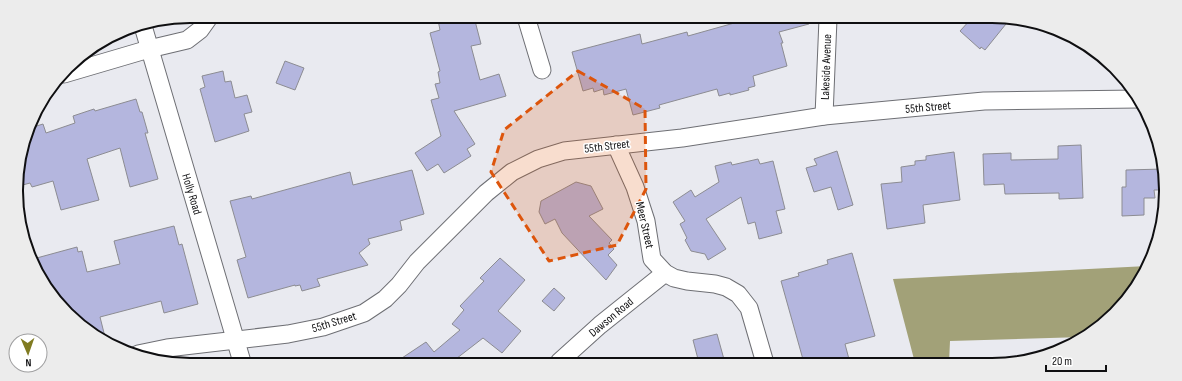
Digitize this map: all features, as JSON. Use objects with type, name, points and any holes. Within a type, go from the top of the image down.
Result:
[{"type":"street","points":[[73,71],[149,49],[187,40],[200,30],[205,23]]},
{"type":"street","points":[[528,23],[542,70]]},
{"type":"street","name":"Lakeside Avenue","points":[[824,116],[828,23]]},
{"type":"street","name":"Holly Road","points":[[143,30],[241,358]]},
{"type":"street","name":"55th Street","points":[[147,352],[167,348],[288,334],[323,328],[364,313],[385,299],[399,285],[417,262],[486,193],[512,172],[538,159],[564,151],[682,138],[824,116],[984,101],[1132,99]]},
{"type":"street","name":"Meer Street","points":[[616,145],[640,201],[646,221],[652,259],[664,273]]},
{"type":"street","points":[[664,273],[674,278],[687,281],[716,284],[726,287],[738,294],[749,308],[763,358]]},
{"type":"street","name":"Dawson Road","points":[[563,358],[600,325],[664,273]]},
{"type":"highlighted area","points":[[578,71],[645,109],[646,189],[617,245],[549,261],[491,172],[504,130]]},
{"type":"shaded area","points":[[1141,266],[1131,284],[1110,309],[1085,330],[1073,337],[950,341],[949,358],[914,358],[893,279]]},
{"type":"building","points":[[439,23],[476,23],[481,44],[471,46],[480,80],[499,74],[506,96],[454,111],[475,144],[467,149],[471,156],[444,173],[438,164],[427,171],[415,153],[441,136],[431,100],[439,98],[435,84],[440,83],[438,72],[440,71],[430,33],[440,30]]},
{"type":"building","points":[[734,23],[809,24],[779,32],[783,43],[781,43],[787,66],[753,76],[755,86],[748,88],[749,90],[719,96],[717,89],[659,105],[660,108],[633,115],[626,89],[604,95],[603,89],[594,92],[593,88],[583,91],[572,52],[640,34],[642,44],[687,32],[688,36]]},
{"type":"building","points":[[967,23],[1006,23],[985,50],[981,47],[980,49],[960,31]]},
{"type":"building","points":[[285,61],[304,68],[295,90],[276,83]]},
{"type":"building","points":[[223,71],[225,82],[231,81],[235,98],[247,95],[252,112],[244,114],[249,131],[215,142],[200,89],[205,87],[202,76]]},
{"type":"building","points":[[136,99],[140,112],[142,112],[148,133],[145,133],[158,179],[130,187],[120,148],[87,159],[99,200],[61,210],[53,181],[32,187],[30,183],[23,185],[26,158],[32,137],[36,126],[43,124],[46,133],[75,123],[73,116],[94,109],[95,111]]},
{"type":"building","points":[[1081,145],[1083,198],[1059,199],[1059,193],[1005,194],[1004,184],[984,185],[983,154],[1011,153],[1011,160],[1058,159],[1058,146]]},
{"type":"building","points":[[837,151],[853,205],[838,210],[831,187],[814,192],[806,168],[817,165],[814,159]]},
{"type":"building","points":[[954,152],[960,200],[923,205],[925,223],[887,229],[881,184],[902,182],[901,167],[915,165],[915,161],[926,160],[926,156]]},
{"type":"building","points":[[758,159],[760,164],[773,161],[785,209],[776,211],[782,233],[759,239],[755,222],[748,224],[741,197],[706,219],[726,249],[708,260],[705,254],[691,251],[685,240],[687,238],[680,224],[685,221],[673,202],[691,190],[695,197],[719,182],[715,166],[731,162],[732,165]]},
{"type":"building","points":[[1158,169],[1159,190],[1154,190],[1155,198],[1144,198],[1144,215],[1122,216],[1122,187],[1126,187],[1126,170]]},
{"type":"building","points":[[412,170],[424,214],[400,221],[402,230],[368,239],[370,244],[359,253],[368,265],[317,279],[320,286],[302,291],[300,285],[295,285],[248,298],[237,260],[246,257],[230,201],[251,196],[252,199],[350,172],[353,185]]},
{"type":"building","points":[[576,182],[591,186],[603,209],[589,216],[612,240],[609,243],[614,249],[608,255],[617,265],[606,280],[562,233],[555,219],[545,224],[539,212],[541,201]]},
{"type":"building","points":[[174,226],[179,245],[182,244],[198,304],[164,313],[161,301],[100,317],[104,334],[97,330],[72,309],[65,301],[51,284],[37,258],[77,247],[78,252],[82,251],[87,272],[120,264],[114,241]]},
{"type":"building","points":[[852,253],[875,336],[845,344],[849,358],[803,358],[781,281],[799,276],[798,273],[828,264],[827,260]]},
{"type":"building","points":[[500,258],[525,280],[498,311],[521,331],[502,353],[483,338],[457,358],[402,358],[426,342],[434,352],[460,330],[452,324],[464,310],[460,306],[484,281],[480,278]]},
{"type":"building","points":[[554,288],[565,298],[554,311],[542,301]]},
{"type":"building","points":[[717,334],[724,358],[698,358],[693,340]]}]
